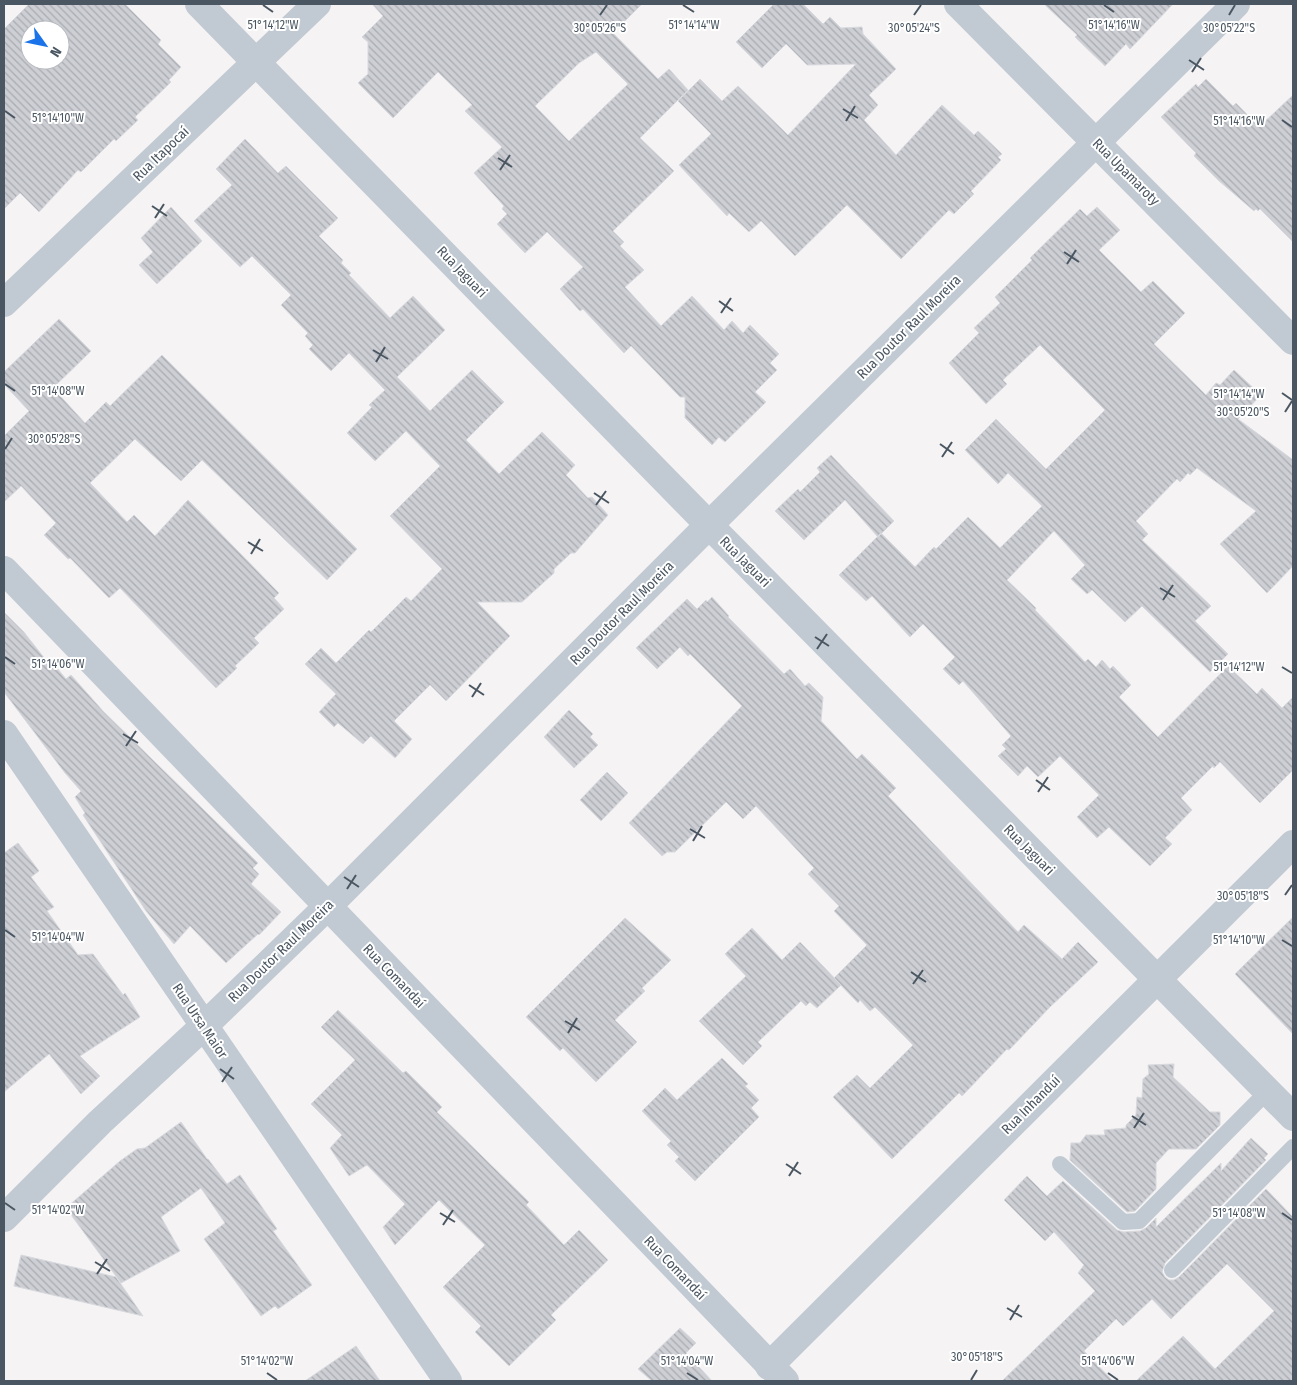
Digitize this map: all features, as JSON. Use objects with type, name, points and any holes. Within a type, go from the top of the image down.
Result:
[{"type":"street","name":"Rua Jaguari","points":[[199,4],[258,62],[709,526],[1293,1117]]},
{"type":"street","name":"Rua Itapocaí","points":[[4,304],[318,4]]},
{"type":"street","name":"Rua Upamaroty","points":[[958,4],[1293,341]]},
{"type":"street","name":"Rua Doutor Raul Moreira","points":[[4,1218],[100,1122],[204,1026],[327,906],[1236,4]]},
{"type":"street","name":"Rua Comandaí","points":[[4,570],[777,1373]]},
{"type":"street","name":"Rua Ursa Maior","points":[[4,734],[448,1381]]},
{"type":"street","name":"Rua Inhanduí","points":[[777,1373],[1156,980],[1293,844]]},
{"type":"lane","points":[[1060,1164],[1123,1222],[1140,1221],[1267,1092]]},
{"type":"lane","points":[[1172,1270],[1293,1147]]},
{"type":"building","points":[[29,4],[125,4],[161,40],[158,44],[181,67],[169,80],[171,82],[135,117],[138,120],[116,141],[114,139],[81,172],[78,170],[39,212],[20,193],[4,209],[4,29]]},
{"type":"building","points":[[372,4],[642,4],[613,33],[658,79],[669,69],[688,90],[640,138],[674,171],[613,231],[624,242],[620,246],[644,270],[625,287],[661,326],[692,296],[724,330],[732,321],[743,333],[750,325],[779,354],[770,363],[777,370],[755,392],[766,402],[725,442],[719,437],[712,445],[685,418],[685,397],[680,397],[631,346],[624,353],[583,309],[580,311],[560,289],[583,267],[547,232],[525,253],[497,224],[507,214],[502,209],[504,206],[474,173],[502,147],[465,111],[472,105],[438,72],[393,118],[358,83],[368,74],[368,42],[362,37],[383,16]],"holes":[[[596,52],[628,84],[569,141],[535,106],[579,63]]]},
{"type":"building","points":[[774,4],[803,4],[823,24],[830,17],[841,28],[862,27],[863,34],[896,69],[869,95],[878,105],[864,120],[896,155],[942,105],[974,135],[978,131],[1002,154],[998,157],[1001,160],[971,191],[974,194],[954,214],[949,210],[901,259],[847,205],[795,256],[761,221],[749,232],[729,213],[727,216],[679,165],[711,134],[678,101],[700,79],[722,101],[738,86],[788,135],[856,64],[807,65],[786,44],[762,68],[736,42]]},
{"type":"building","points":[[1044,4],[1173,4],[1130,49],[1126,44],[1105,66],[1075,37],[1077,35]]},
{"type":"building","points":[[1206,79],[1233,106],[1236,103],[1259,127],[1293,95],[1293,242],[1260,209],[1254,211],[1218,180],[1194,156],[1196,153],[1161,117],[1196,84],[1198,87]]},
{"type":"building","points":[[245,139],[278,173],[286,166],[338,218],[319,236],[343,260],[341,263],[351,273],[349,275],[390,318],[413,296],[445,330],[397,377],[430,411],[472,370],[504,402],[466,440],[499,474],[542,432],[575,465],[566,475],[588,498],[592,497],[608,515],[575,553],[571,553],[554,569],[554,573],[522,602],[477,602],[510,636],[446,701],[430,685],[394,721],[412,739],[395,758],[371,736],[363,744],[338,723],[334,727],[319,712],[336,694],[305,664],[321,648],[336,663],[406,597],[411,601],[442,569],[390,516],[440,466],[406,431],[375,461],[347,433],[372,407],[369,405],[385,390],[349,353],[331,371],[309,349],[313,345],[305,336],[308,333],[281,305],[291,295],[252,256],[240,267],[194,221],[232,185],[216,169]]},
{"type":"building","points":[[171,207],[202,241],[157,284],[139,265],[153,252],[141,238]]},
{"type":"building","points":[[1097,207],[1120,230],[1099,250],[1141,292],[1153,281],[1185,313],[1154,344],[1206,395],[1216,383],[1220,385],[1234,370],[1261,395],[1238,419],[1293,460],[1293,566],[1267,593],[1220,544],[1256,511],[1197,468],[1190,475],[1188,473],[1180,482],[1177,479],[1136,521],[1148,534],[1142,540],[1211,606],[1195,621],[1228,654],[1210,672],[1142,606],[1125,622],[1092,590],[1087,594],[1071,579],[1085,565],[1054,531],[1007,580],[1036,608],[1035,610],[1085,662],[1088,659],[1096,667],[1102,660],[1110,669],[1113,666],[1131,685],[1119,697],[1158,737],[1228,666],[1257,694],[1262,688],[1282,708],[1293,697],[1293,770],[1260,803],[1220,762],[1214,768],[1213,766],[1181,798],[1192,810],[1165,838],[1172,844],[1150,866],[1109,827],[1097,838],[1077,817],[1099,795],[1060,756],[1038,777],[1027,766],[1018,776],[998,756],[1006,749],[1002,745],[1011,736],[963,681],[959,685],[943,669],[955,657],[923,624],[910,637],[872,596],[866,601],[839,575],[881,533],[915,567],[934,547],[936,549],[968,517],[1000,548],[1042,506],[1008,473],[998,484],[965,450],[996,419],[1046,469],[1105,410],[1040,345],[1003,380],[1007,384],[986,404],[949,363],[979,333],[974,328],[1000,303],[995,297],[1032,260],[1030,258],[1080,209],[1087,216]]},
{"type":"building","points":[[59,319],[91,351],[53,388],[85,423],[106,402],[110,406],[162,355],[357,549],[327,580],[202,460],[181,481],[135,439],[90,483],[127,522],[134,515],[155,536],[188,500],[279,593],[274,598],[284,609],[254,638],[259,643],[216,688],[120,588],[109,598],[70,558],[68,559],[44,535],[56,523],[21,486],[4,502],[4,436],[29,411],[4,384],[4,372]]},
{"type":"building","points":[[831,455],[894,521],[878,537],[845,500],[804,540],[775,511],[798,489],[800,492],[820,472],[817,468]]},
{"type":"building","points":[[712,597],[728,617],[784,674],[790,669],[805,686],[809,683],[823,697],[821,721],[857,759],[862,754],[896,788],[888,796],[1018,932],[1024,925],[1062,959],[1078,942],[1098,962],[1050,1007],[1009,1050],[1007,1049],[962,1096],[959,1093],[892,1159],[833,1097],[857,1075],[870,1088],[913,1045],[875,1007],[870,1011],[860,1000],[858,1003],[834,978],[867,945],[834,911],[839,906],[808,874],[814,868],[756,806],[743,819],[726,802],[675,852],[667,852],[662,856],[629,823],[742,706],[690,654],[688,656],[680,647],[657,669],[636,648],[687,599],[697,609]]},
{"type":"building","points":[[4,612],[23,631],[49,664],[52,662],[66,679],[71,675],[103,711],[258,863],[253,868],[259,874],[251,884],[281,912],[259,935],[226,963],[190,926],[174,944],[146,911],[83,815],[85,813],[75,797],[81,791],[65,773],[4,692]]},
{"type":"building","points":[[569,710],[593,734],[590,737],[598,745],[574,768],[544,737]]},
{"type":"building","points":[[607,772],[628,793],[601,821],[580,800]]},
{"type":"building","points":[[18,843],[39,871],[31,877],[54,907],[47,911],[78,955],[93,954],[123,995],[125,993],[140,1017],[80,1056],[100,1076],[81,1094],[49,1054],[4,1092],[4,853]]},
{"type":"building","points":[[1293,917],[1293,1034],[1235,974]]},
{"type":"building","points":[[625,918],[671,960],[642,988],[645,991],[615,1020],[637,1042],[596,1082],[563,1048],[560,1051],[526,1017]]},
{"type":"building","points":[[752,928],[782,960],[800,942],[841,985],[817,1008],[810,1002],[806,1006],[801,1001],[758,1042],[762,1046],[743,1065],[699,1021],[746,976],[725,954]]},
{"type":"building","points":[[338,1010],[403,1073],[406,1071],[442,1107],[437,1112],[529,1202],[526,1205],[564,1245],[579,1230],[608,1260],[551,1315],[556,1320],[509,1366],[475,1332],[481,1326],[443,1287],[485,1245],[439,1200],[395,1245],[383,1227],[405,1204],[367,1165],[349,1176],[330,1148],[342,1135],[311,1104],[355,1060],[321,1027]]},
{"type":"building","points":[[722,1058],[748,1084],[745,1086],[759,1100],[751,1108],[759,1117],[695,1181],[675,1161],[679,1157],[667,1145],[671,1141],[642,1111],[665,1088],[677,1100]]},
{"type":"building","points":[[1174,1064],[1173,1077],[1210,1112],[1220,1112],[1220,1125],[1196,1149],[1169,1149],[1156,1163],[1156,1189],[1135,1211],[1127,1212],[1070,1160],[1071,1143],[1080,1143],[1086,1135],[1105,1135],[1104,1130],[1126,1128],[1126,1125],[1136,1115],[1137,1097],[1142,1098],[1143,1079],[1149,1074],[1148,1065]]},
{"type":"building","points":[[181,1122],[227,1184],[240,1175],[277,1229],[273,1231],[312,1285],[278,1309],[275,1306],[261,1316],[204,1239],[225,1223],[201,1188],[161,1217],[180,1251],[121,1283],[66,1208],[120,1161],[137,1149],[145,1148]]},
{"type":"building","points":[[1251,1138],[1268,1154],[1264,1158],[1266,1160],[1165,1263],[1162,1272],[1169,1280],[1179,1277],[1266,1189],[1293,1217],[1293,1381],[1136,1381],[1183,1336],[1215,1369],[1274,1311],[1227,1264],[1171,1319],[1152,1299],[1123,1326],[1116,1319],[1084,1351],[1113,1381],[1002,1381],[1095,1291],[1078,1273],[1084,1265],[1054,1232],[1045,1241],[1004,1200],[1027,1176],[1047,1196],[1063,1181],[1117,1230],[1123,1232],[1140,1231],[1156,1218],[1156,1227],[1221,1163],[1221,1171]]},
{"type":"building","points":[[21,1255],[116,1277],[143,1316],[14,1286]]},
{"type":"building","points":[[680,1328],[696,1343],[686,1353],[712,1381],[652,1381],[638,1369]]},
{"type":"building","points":[[356,1346],[380,1381],[305,1381]]}]
